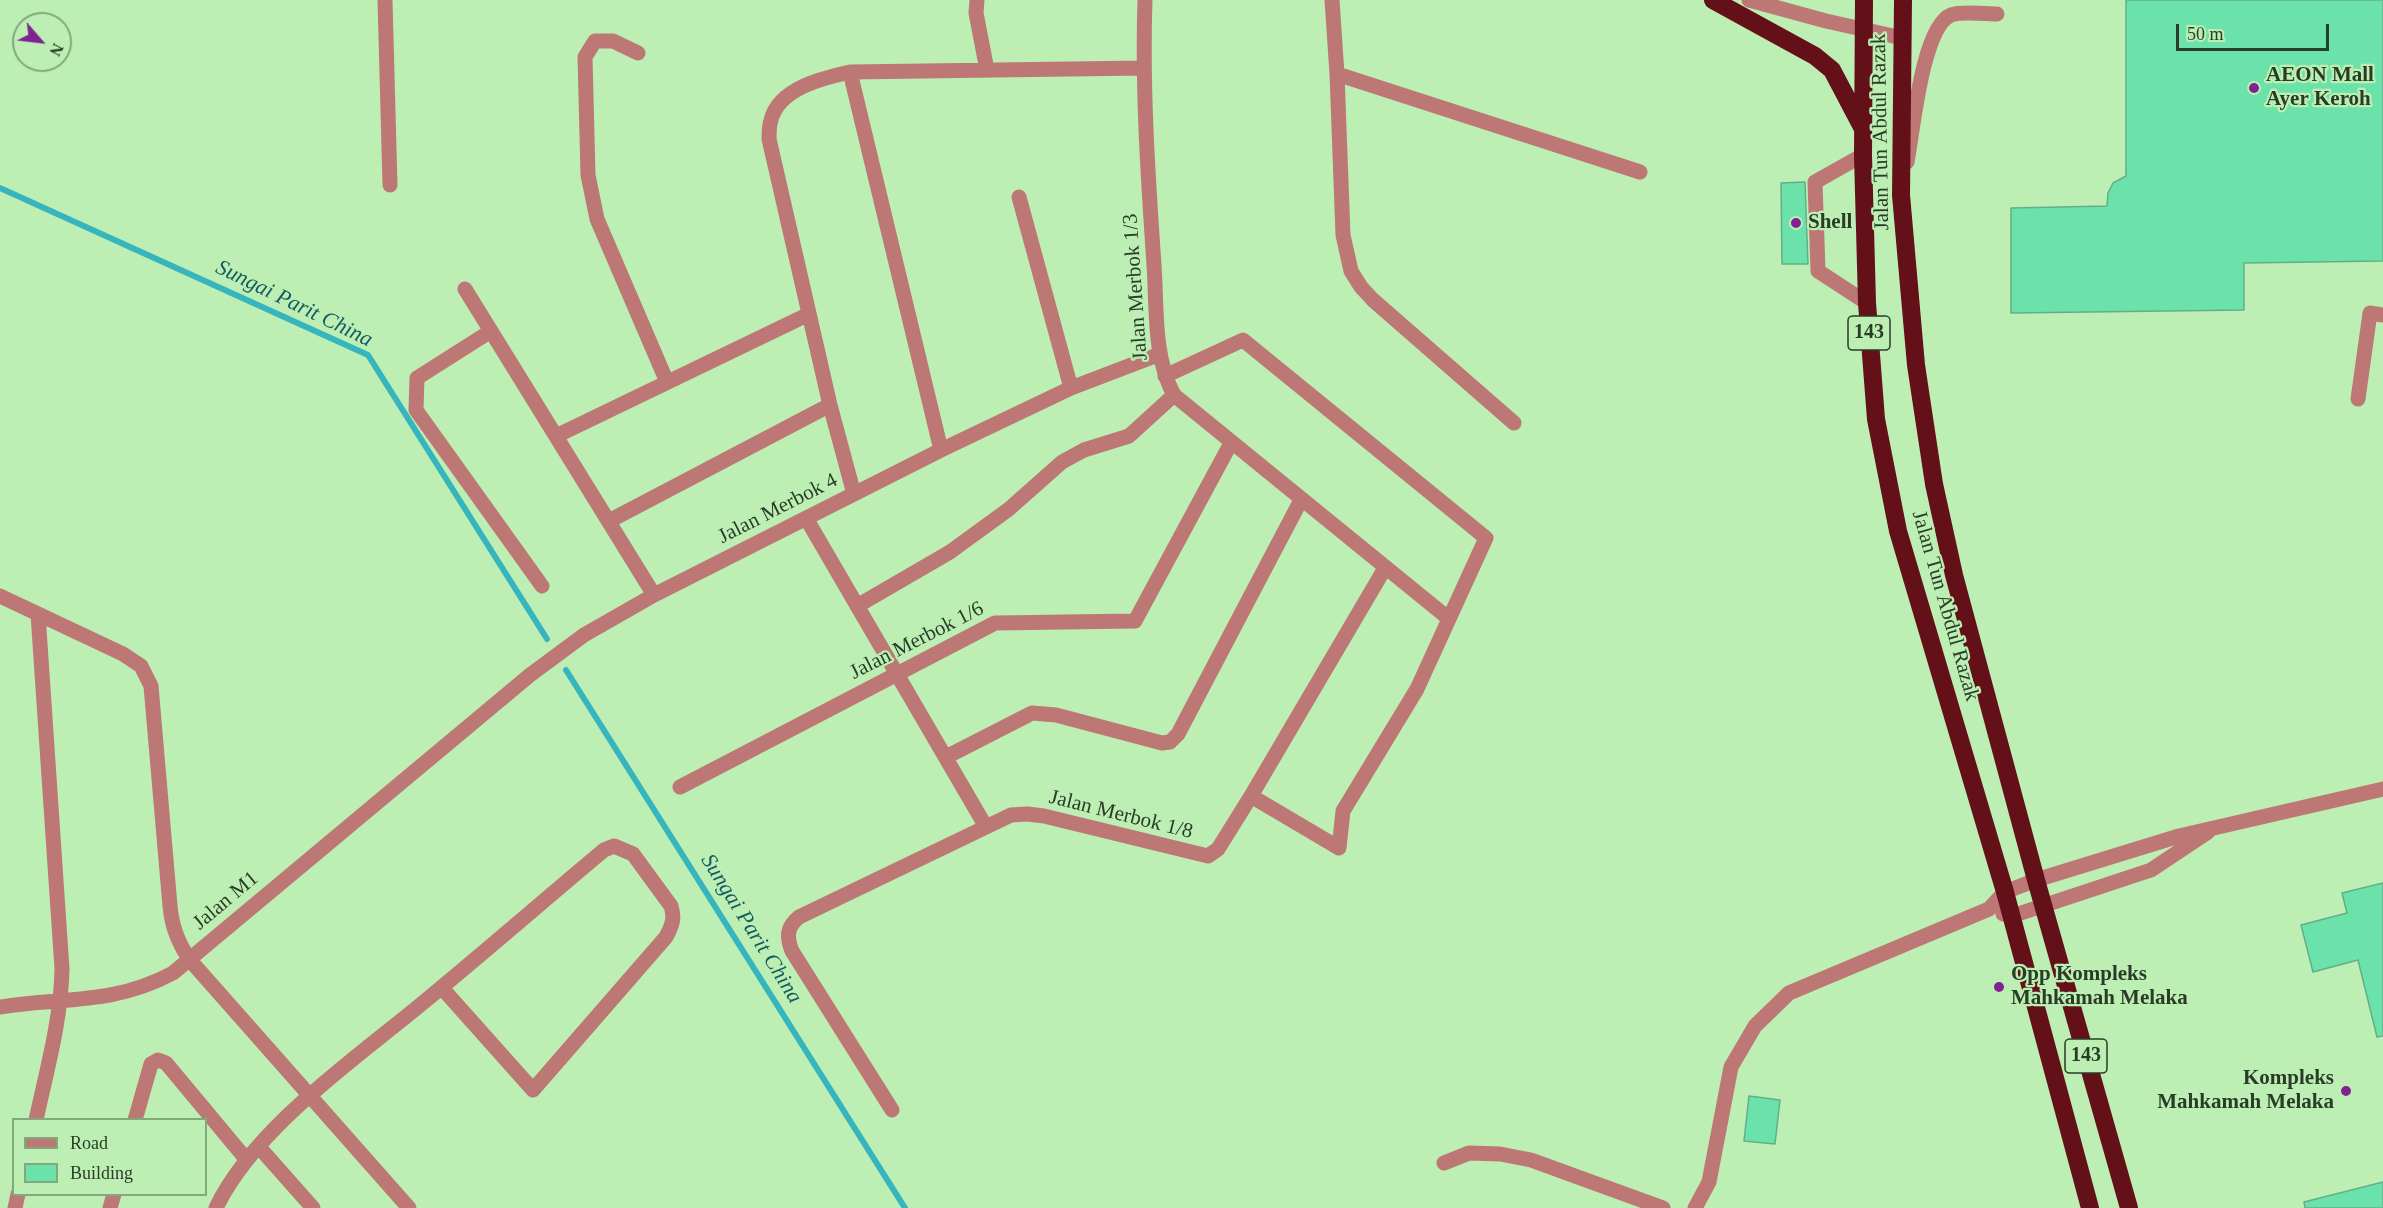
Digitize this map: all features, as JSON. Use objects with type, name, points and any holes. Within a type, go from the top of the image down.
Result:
[{"type":"highway","points":[[1713,0],[1815,56],[1832,70],[1864,132]]},
{"type":"highway","name":"Jalan Tun Abdul Razak","points":[[1864,0],[1863,155],[1867,303],[1876,419],[1898,531],[2012,916],[2090,1208]]},
{"type":"highway","name":"Jalan Tun Abdul Razak","points":[[1903,0],[1902,195],[1916,365],[1934,484],[1954,574],[2036,880],[2129,1208]]},
{"type":"street","points":[[385,0],[390,185]]},
{"type":"street","points":[[977,0],[976,14],[987,70]]},
{"type":"street","name":"Jalan Merbok 1/3","points":[[1145,0],[1143,68],[1160,354],[1165,376],[1174,394],[1231,443],[1448,618]]},
{"type":"street","points":[[1332,0],[1343,235],[1351,271],[1361,288],[1373,300],[1515,423]]},
{"type":"street","points":[[1749,0],[1902,38]]},
{"type":"street","points":[[1902,195],[1926,58],[1932,37],[1940,23],[1952,14],[1997,14]]},
{"type":"street","points":[[638,53],[613,41],[595,41],[585,57],[588,175],[597,219],[667,382]]},
{"type":"street","points":[[854,494],[830,405],[769,139],[771,118],[783,101],[801,87],[823,78],[850,72],[1143,68]]},
{"type":"street","points":[[850,72],[941,450]]},
{"type":"street","points":[[1337,75],[1640,172]]},
{"type":"street","points":[[1863,155],[1815,182],[1816,226],[1818,271],[1867,303]]},
{"type":"street","points":[[1019,197],[1071,388]]},
{"type":"street","points":[[465,289],[654,595]]},
{"type":"street","points":[[556,436],[809,314]]},
{"type":"street","points":[[2358,399],[2376,314]]},
{"type":"street","points":[[491,331],[417,378],[417,410],[542,586]]},
{"type":"street","points":[[1165,376],[1243,340],[1486,538],[1417,689],[1343,811],[1339,848],[1251,796]]},
{"type":"street","name":"Jalan Merbok 4","points":[[443,747],[530,675],[584,635],[654,595],[941,450],[1071,388],[1160,354]]},
{"type":"street","points":[[857,606],[950,552],[1009,509],[1062,462],[1084,450],[1130,436],[1174,394]]},
{"type":"street","points":[[609,521],[830,405]]},
{"type":"street","name":"Jalan Merbok 1/6","points":[[680,787],[995,622],[1135,621],[1231,443]]},
{"type":"street","points":[[946,757],[1032,713],[1056,715],[1162,743],[1170,742],[1178,734],[1301,500]]},
{"type":"street","points":[[806,518],[986,827]]},
{"type":"street","name":"Jalan Merbok 1/8","points":[[892,1110],[792,951],[788,942],[791,924],[799,917],[1011,815],[1027,814],[1208,856],[1218,849],[1251,796],[1385,568]]},
{"type":"street","points":[[0,596],[123,654],[141,666],[151,686],[172,927],[180,946],[409,1208]]},
{"type":"street","points":[[36,1118],[61,1002],[62,969],[39,614]]},
{"type":"street","name":"Jalan M1","points":[[0,1007],[61,1002],[132,991],[173,973],[443,747]]},
{"type":"street","points":[[1695,1208],[1709,1182],[1731,1067],[1755,1026],[1789,993],[1989,909],[2005,892],[2036,880],[2179,836],[2383,789]]},
{"type":"street","points":[[1989,909],[2012,916],[2151,870],[2216,827]]},
{"type":"street","points":[[216,1208],[226,1188],[246,1159],[309,1096],[604,850],[614,846],[633,854],[671,906],[674,915],[666,937],[533,1090],[441,988]]},
{"type":"street","points":[[135,1118],[151,1064],[158,1060],[166,1063],[246,1159]]},
{"type":"street","points":[[259,1147],[313,1208]]},
{"type":"street","points":[[1444,1163],[1470,1153],[1500,1154],[1531,1160],[1663,1208]]},
{"type":"building","name":"AEON Mall Ayer Keroh","points":[[2126,0],[2383,0],[2383,261],[2244,263],[2244,310],[2011,313],[2011,208],[2107,206],[2108,193],[2113,183],[2126,176]]},
{"type":"building","name":"Shell","points":[[1805,182],[1808,264],[1782,264],[1781,183]]},
{"type":"building","points":[[2383,883],[2383,1036],[2377,1037],[2358,960],[2313,972],[2301,925],[2347,913],[2342,893]]},
{"type":"building","points":[[1749,1096],[1780,1100],[1775,1144],[1744,1141]]},
{"type":"building","points":[[2383,1182],[2383,1208],[2305,1208],[2304,1202]]},
{"type":"waterway","name":"Sungai Parit China","points":[[0,188],[368,355],[547,639]]},
{"type":"waterway","name":"Sungai Parit China","points":[[566,670],[905,1208]]},
{"type":"place","name":"AEON Mall Ayer Keroh","points":[[2254,88]]},
{"type":"place","name":"Shell","points":[[1796,223]]},
{"type":"place","name":"Opp Kompleks Mahkamah Melaka","points":[[1999,987]]},
{"type":"place","name":"Kompleks Mahkamah Melaka","points":[[2346,1091]]}]
